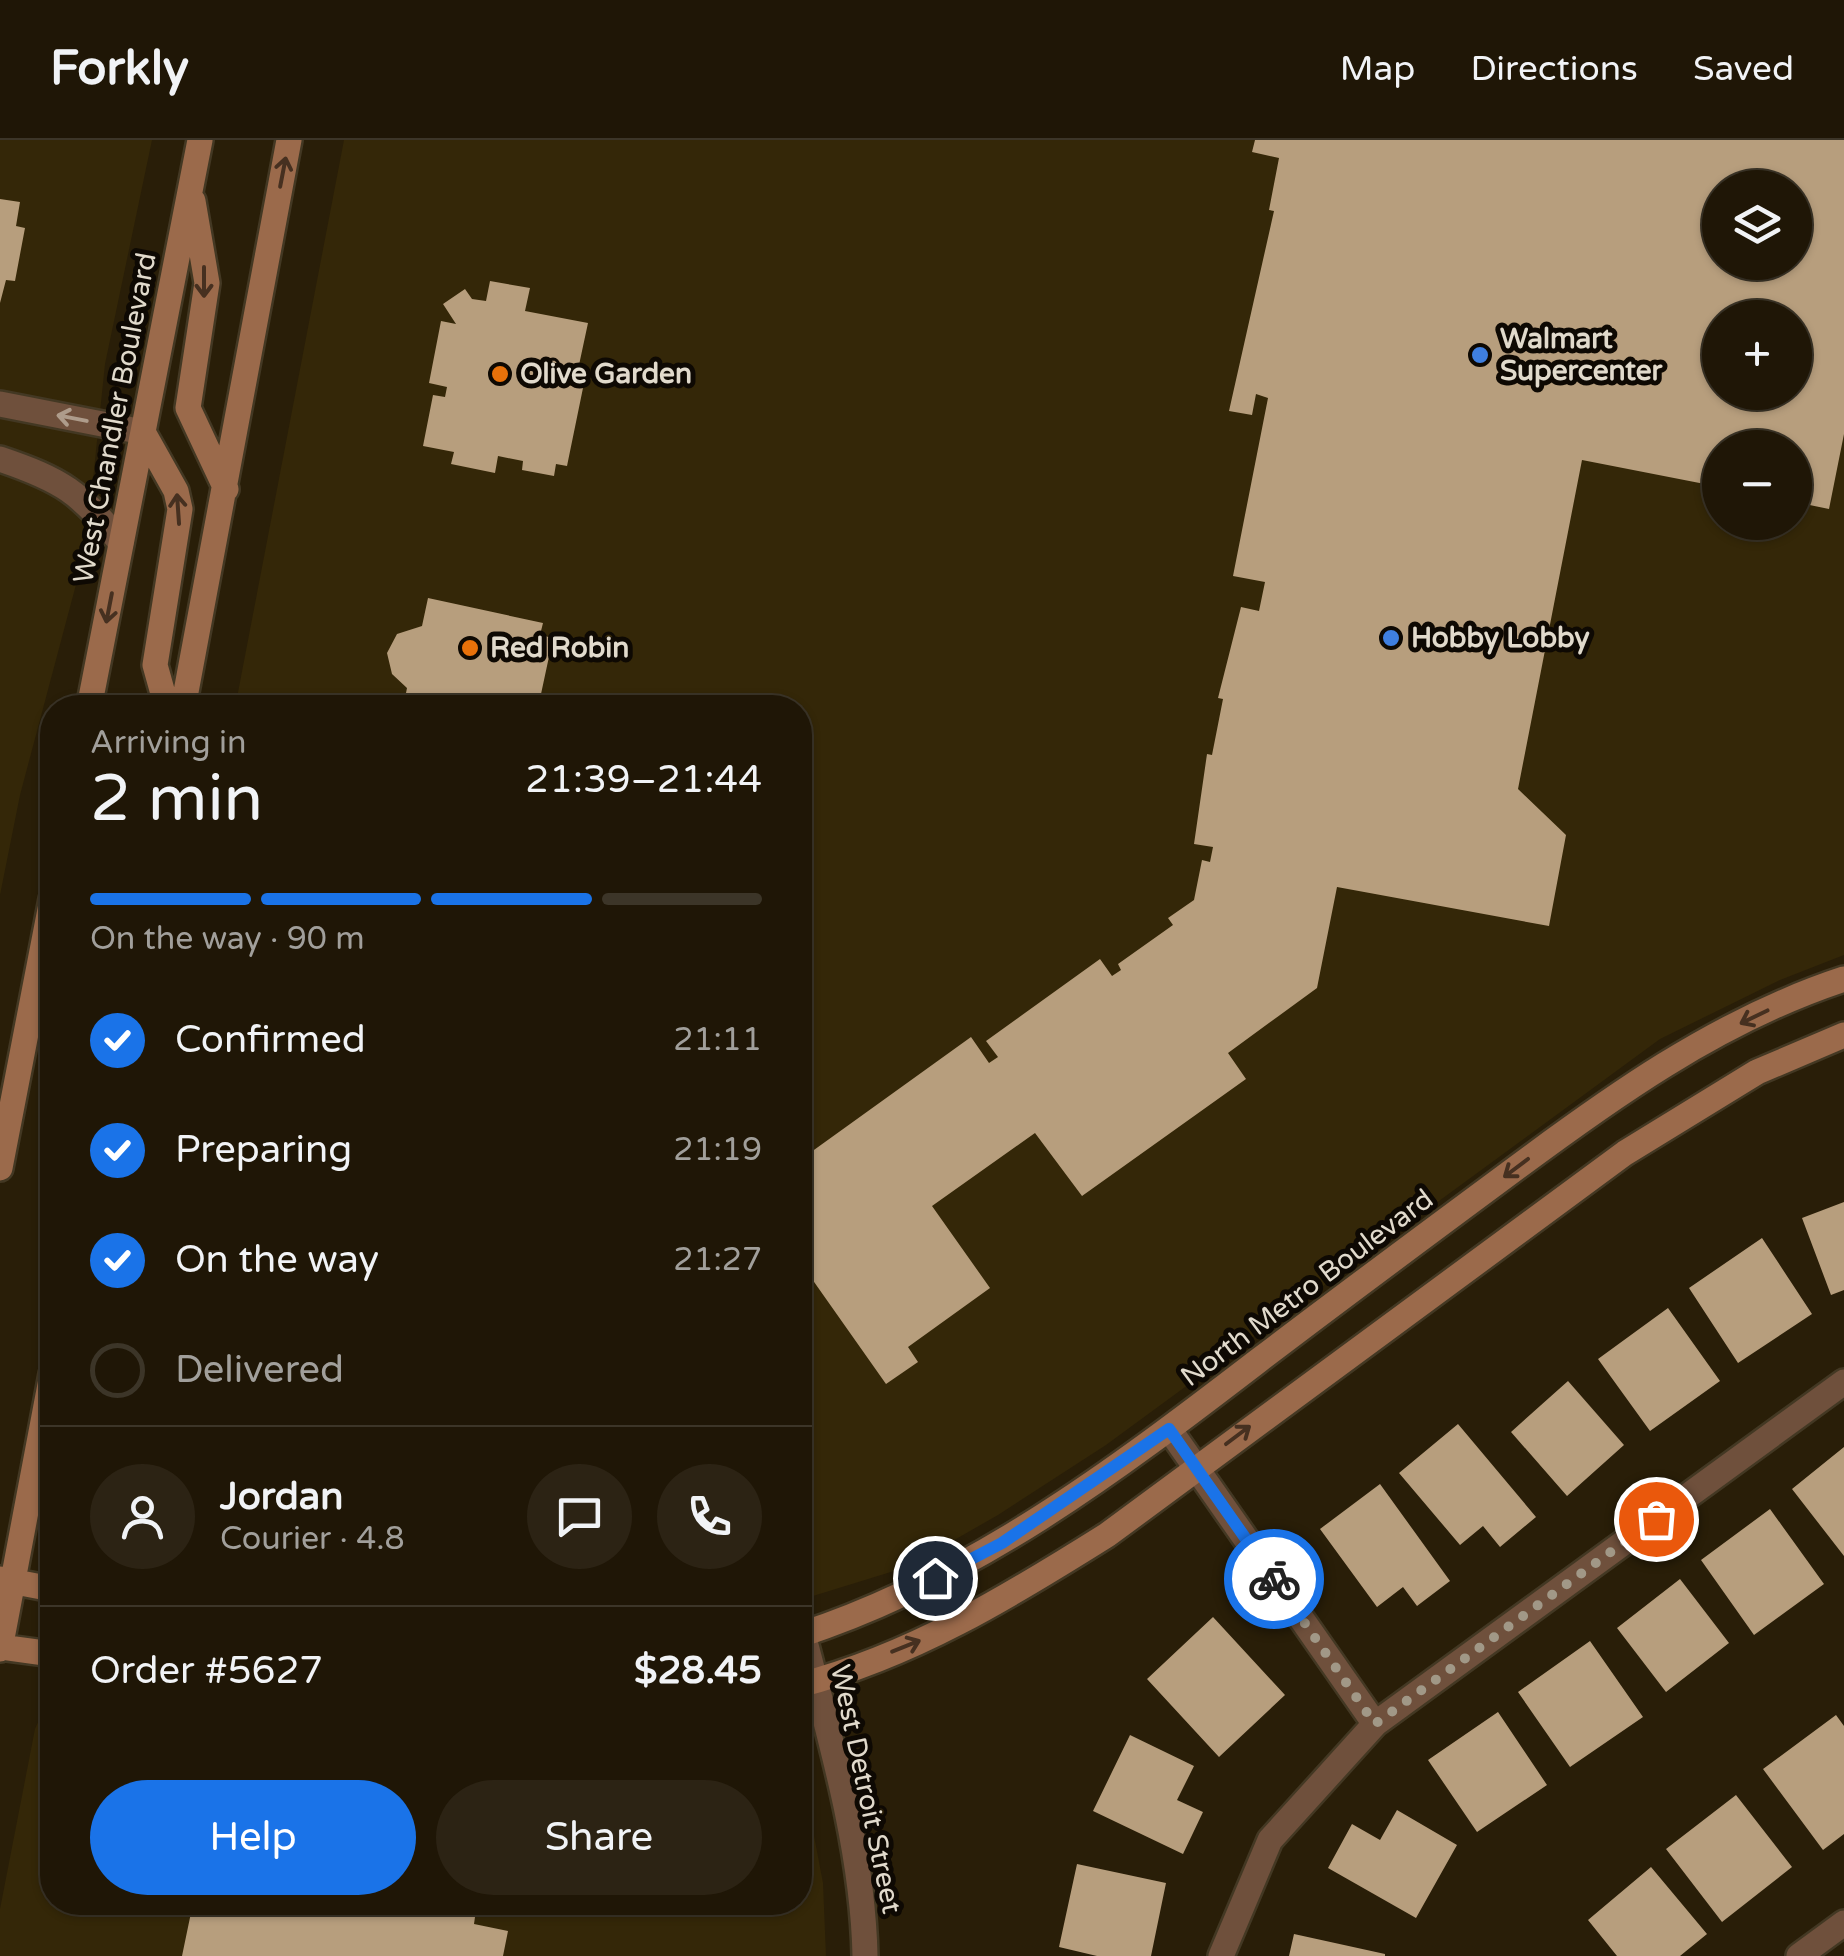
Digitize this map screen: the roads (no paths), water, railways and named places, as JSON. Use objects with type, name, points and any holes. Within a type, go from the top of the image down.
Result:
[{"type":"street","name":"West Chandler Boulevard","points":[[92,695],[200,140]]},
{"type":"street","points":[[186,695],[289,140]]},
{"type":"street","points":[[190,186],[207,283],[188,408],[226,489]]},
{"type":"street","points":[[0,404],[143,432],[176,491],[180,509],[155,665],[163,695]]},
{"type":"street","points":[[0,459],[66,485],[90,505],[121,543]]},
{"type":"street","points":[[0,1168],[40,961]]},
{"type":"street","name":"North Metro Boulevard","points":[[812,1630],[914,1589],[1002,1543],[1169,1429],[1640,1079],[1757,1015],[1844,979]]},
{"type":"street","points":[[812,1681],[974,1616],[1107,1534],[1625,1153],[1757,1072],[1844,1034]]},
{"type":"street","points":[[1221,1956],[1270,1840],[1375,1724],[1844,1382]]},
{"type":"street","points":[[40,1428],[6,1580],[0,1647],[40,1652]]},
{"type":"street","points":[[1169,1429],[1375,1724]]},
{"type":"street","points":[[6,1580],[40,1587]]},
{"type":"street","name":"West Detroit Street","points":[[812,1699],[864,1913],[866,1956]]},
{"type":"street","points":[[1799,1956],[1844,1924]]},
{"type":"place","name":"Walmart Supercenter","points":[[1480,355]]},
{"type":"place","name":"Olive Garden","points":[[500,374]]},
{"type":"place","name":"Hobby Lobby","points":[[1391,638]]},
{"type":"place","name":"Red Robin","points":[[470,648]]}]
